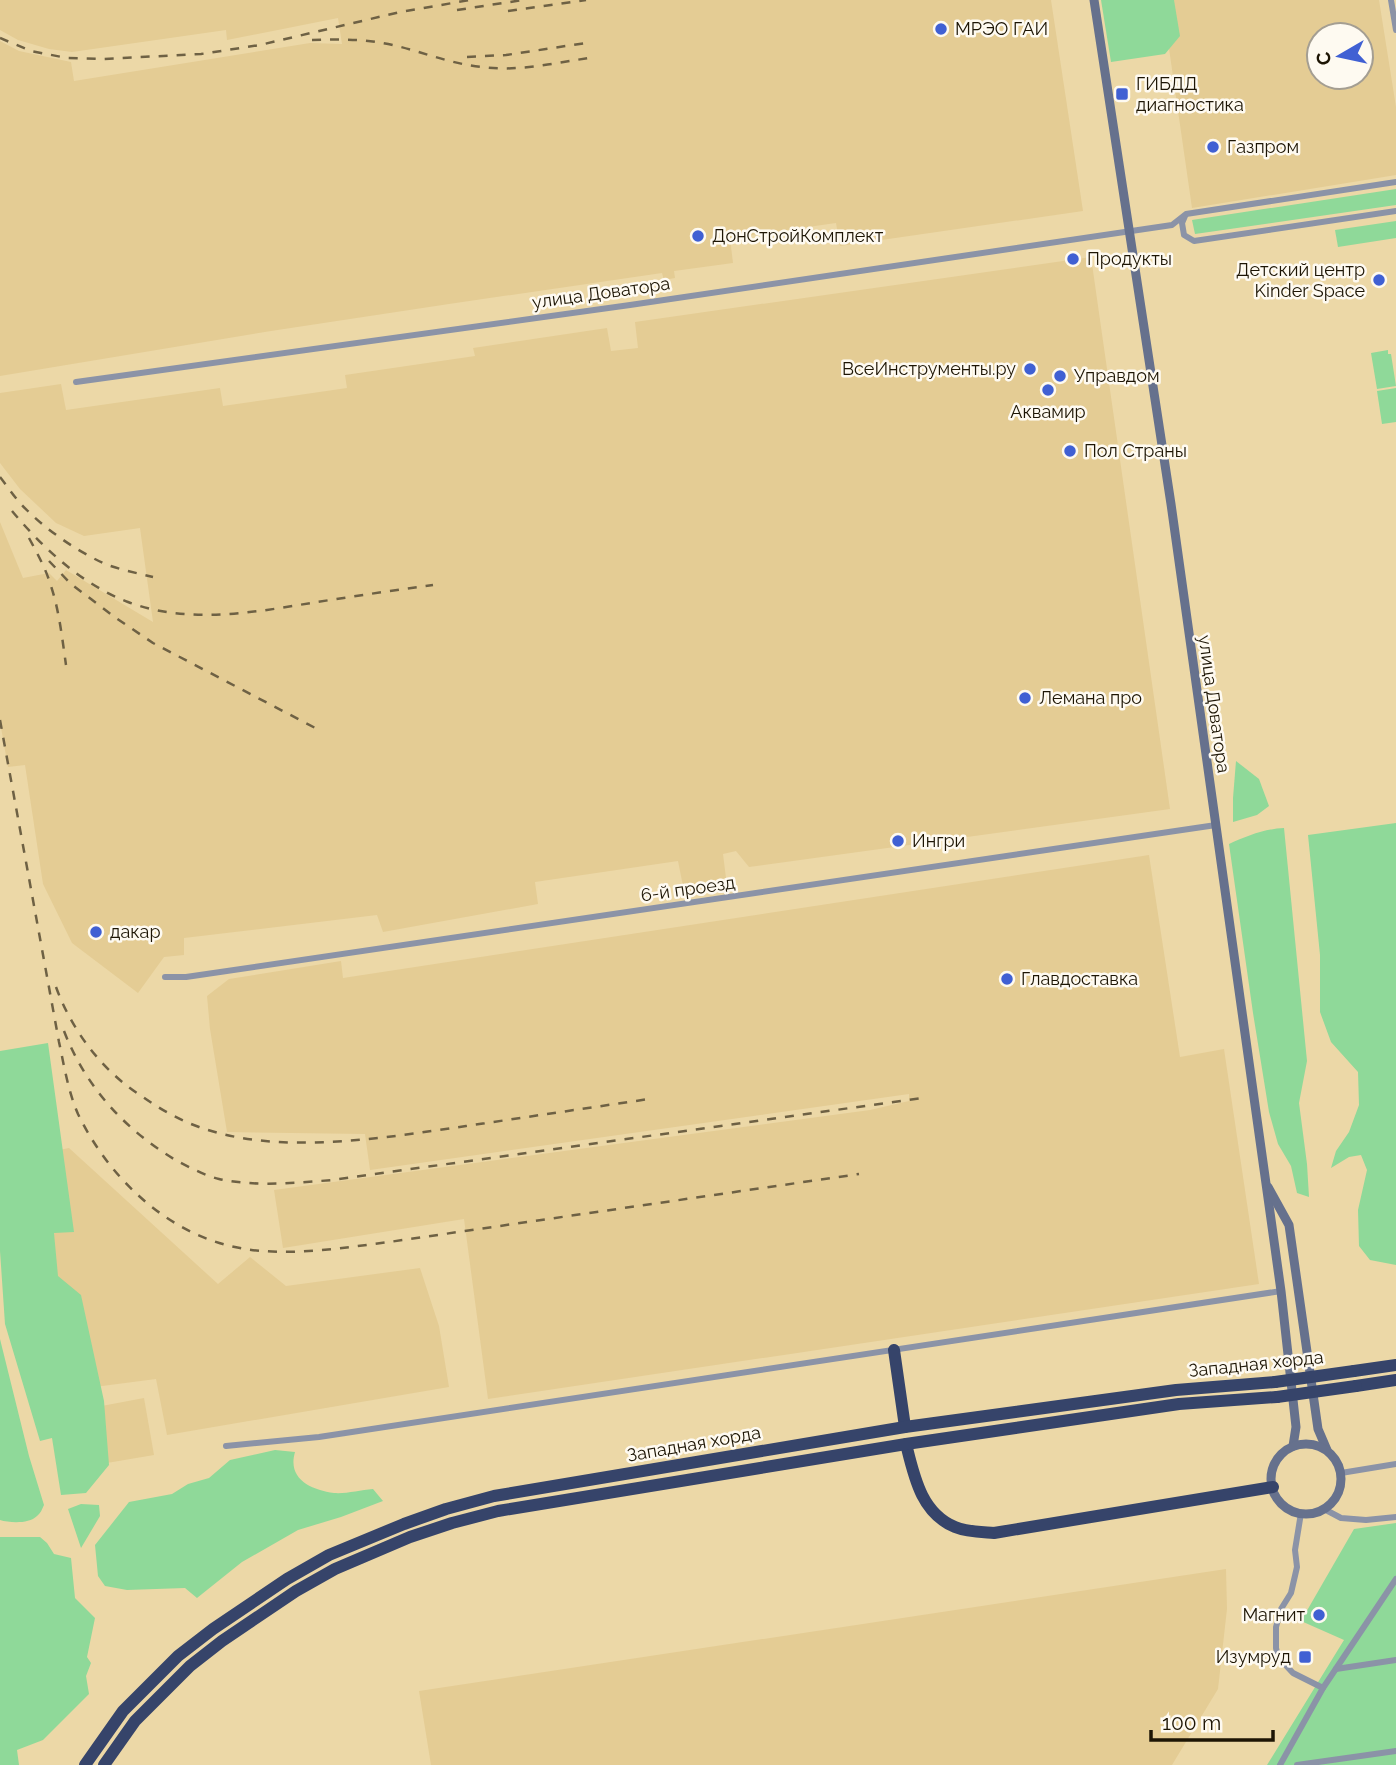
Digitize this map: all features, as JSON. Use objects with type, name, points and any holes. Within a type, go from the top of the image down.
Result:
[{"type":"highway","points":[[894,1350],[905,1427]]},
{"type":"highway","name":"Западная хорда","points":[[85,1765],[123,1711],[178,1656],[213,1629],[287,1579],[329,1555],[446,1509],[494,1496],[905,1427],[1177,1390],[1275,1382],[1396,1365]]},
{"type":"highway","name":"Западная хорда","points":[[104,1765],[135,1721],[190,1666],[222,1641],[335,1569],[452,1523],[498,1511],[906,1444],[1179,1404],[1278,1397],[1396,1380]]},
{"type":"highway","points":[[906,1444],[917,1485],[926,1503],[940,1518],[955,1527],[972,1531],[994,1533],[1273,1487]]},
{"type":"street","name":"улица Доватора","points":[[1094,0],[1171,503],[1216,825],[1280,1291],[1296,1427],[1293,1446]]},
{"type":"street","points":[[1391,0],[1396,30]]},
{"type":"street","points":[[1172,225],[1186,214],[1396,182]]},
{"type":"street","points":[[1129,230],[1172,225],[1177,226],[1184,235],[1194,241],[1396,211]]},
{"type":"street","points":[[1184,235],[1182,223],[1186,214]]},
{"type":"street","name":"улица Доватора","points":[[76,382],[617,307],[1129,230]]},
{"type":"street","name":"6-й проезд","points":[[165,977],[186,977],[1216,825]]},
{"type":"street","name":"улица Доватора","points":[[1265,1183],[1289,1224],[1318,1429],[1326,1450]]},
{"type":"street","points":[[226,1446],[311,1438],[1280,1291]]},
{"type":"street","points":[[1307,1444],[1326,1450],[1336,1460],[1341,1473],[1337,1496],[1324,1509],[1312,1513],[1290,1509],[1281,1502],[1273,1487],[1274,1466],[1282,1454],[1293,1446],[1307,1444]]},
{"type":"street","points":[[1341,1473],[1396,1464]]},
{"type":"street","points":[[1324,1509],[1340,1518],[1366,1520],[1396,1517]]},
{"type":"street","points":[[1301,1513],[1295,1550],[1296,1575],[1291,1593],[1278,1618],[1276,1648],[1278,1657],[1293,1673],[1322,1688]]},
{"type":"street","points":[[1280,1765],[1322,1688],[1396,1579]]},
{"type":"street","points":[[1335,1669],[1396,1660]]},
{"type":"street","points":[[1297,1765],[1396,1751]]},
{"type":"shaded area","points":[[0,0],[1051,0],[1083,211],[840,246],[836,223],[730,238],[733,263],[674,271],[675,278],[664,280],[662,273],[271,331],[0,376],[0,41],[19,51],[71,62],[74,81],[310,43],[342,44],[338,18],[227,40],[226,30],[72,52],[18,40],[0,30]]},
{"type":"shaded area","points":[[1162,0],[1379,0],[1396,107],[1396,175],[1192,208]]},
{"type":"shaded area","points":[[1091,257],[1170,809],[749,867],[736,851],[723,854],[726,878],[683,886],[678,861],[535,882],[538,904],[383,932],[377,915],[184,938],[184,955],[164,957],[138,993],[72,943],[43,884],[25,765],[8,767],[0,722],[0,522],[23,578],[49,573],[57,581],[66,570],[153,622],[140,528],[84,536],[56,523],[20,489],[0,463],[0,393],[61,384],[66,410],[220,388],[223,406],[347,388],[345,375],[475,356],[473,348],[607,328],[611,351],[638,348],[635,322]]},
{"type":"shaded area","points":[[1149,855],[1180,1057],[1224,1049],[1259,1284],[488,1399],[464,1219],[283,1248],[274,1190],[870,1110],[909,1101],[909,1094],[370,1170],[365,1134],[227,1132],[207,996],[229,979],[341,961],[343,978]]},
{"type":"shaded area","points":[[69,1148],[218,1284],[250,1257],[286,1286],[420,1268],[439,1326],[449,1387],[167,1435],[156,1379],[56,1392],[39,1154]]},
{"type":"shaded area","points":[[144,1398],[154,1455],[101,1464],[91,1408]]},
{"type":"shaded area","points":[[1226,1569],[1227,1609],[1218,1689],[1172,1765],[431,1765],[419,1691]]},
{"type":"green space","points":[[1101,0],[1174,0],[1180,36],[1165,54],[1111,62]]},
{"type":"green space","points":[[1396,189],[1396,205],[1195,234],[1192,220]]},
{"type":"green space","points":[[1396,221],[1396,238],[1338,247],[1335,230]]},
{"type":"green space","points":[[1388,350],[1396,386],[1377,389],[1371,353]]},
{"type":"green space","points":[[1396,388],[1396,422],[1382,424],[1377,391]]},
{"type":"green space","points":[[1236,761],[1259,779],[1269,806],[1257,815],[1233,822],[1233,798]]},
{"type":"green space","points":[[1396,823],[1396,1265],[1370,1260],[1359,1246],[1358,1210],[1367,1170],[1361,1155],[1349,1157],[1331,1168],[1336,1151],[1349,1132],[1359,1105],[1358,1072],[1331,1042],[1320,1012],[1320,955],[1308,835]]},
{"type":"green space","points":[[1284,828],[1307,1061],[1299,1103],[1309,1197],[1297,1193],[1291,1166],[1278,1144],[1269,1112],[1229,844],[1263,831]]},
{"type":"green space","points":[[48,1043],[74,1232],[54,1233],[58,1276],[81,1295],[104,1401],[109,1465],[86,1493],[61,1495],[52,1438],[40,1441],[5,1324],[0,1251],[0,1051]]},
{"type":"green space","points":[[0,1339],[44,1505],[34,1519],[24,1522],[0,1520]]},
{"type":"green space","points":[[275,1450],[295,1452],[294,1469],[309,1486],[334,1493],[373,1489],[383,1501],[298,1530],[242,1562],[197,1598],[185,1588],[127,1590],[105,1586],[98,1576],[95,1545],[129,1502],[172,1494],[188,1484],[209,1478],[230,1460]]},
{"type":"green space","points":[[81,1504],[99,1505],[100,1516],[81,1548],[68,1509]]},
{"type":"green space","points":[[1396,1523],[1396,1765],[1267,1765],[1344,1640],[1301,1621],[1354,1529]]},
{"type":"green space","points":[[0,1537],[40,1537],[54,1554],[71,1558],[75,1598],[95,1618],[87,1657],[91,1663],[86,1676],[89,1694],[43,1740],[17,1750],[19,1765],[0,1765]]},
{"type":"railway","points":[[0,38],[31,51],[67,58],[201,54],[260,45],[400,12],[470,0]]},
{"type":"railway","points":[[457,10],[523,0]]},
{"type":"railway","points":[[508,11],[586,0]]},
{"type":"railway","points":[[312,40],[383,43],[459,63],[495,68],[536,66],[589,58]]},
{"type":"railway","points":[[467,57],[506,55],[586,43]]},
{"type":"railway","points":[[0,477],[29,512],[71,545],[105,564],[153,577]]},
{"type":"railway","points":[[12,511],[50,551],[79,575],[111,594],[151,609],[199,615],[246,612],[433,585]]},
{"type":"railway","points":[[29,538],[53,593],[66,665]]},
{"type":"railway","points":[[49,561],[71,584],[153,643],[321,731]]},
{"type":"railway","points":[[0,720],[59,1042],[78,1114],[106,1160],[124,1181],[165,1217],[189,1231],[214,1241],[258,1251],[314,1251],[859,1174]]},
{"type":"railway","points":[[56,987],[71,1019],[90,1049],[128,1087],[177,1118],[230,1136],[297,1143],[366,1139],[649,1099]]},
{"type":"railway","points":[[64,1031],[73,1052],[96,1090],[142,1137],[199,1172],[219,1179],[247,1183],[332,1180],[922,1098]]},
{"type":"place","name":"МРЭО ГАИ","points":[[941,29]]},
{"type":"place","name":"ГИБДД диагностика","points":[[1122,94]]},
{"type":"place","name":"Газпром","points":[[1213,147]]},
{"type":"place","name":"ДонСтройКомплект","points":[[698,236]]},
{"type":"place","name":"Продукты","points":[[1073,259]]},
{"type":"place","name":"Детский центр Kinder Space","points":[[1379,280]]},
{"type":"place","name":"ВсеИнструменты.ру","points":[[1030,369]]},
{"type":"place","name":"Управдом","points":[[1060,376]]},
{"type":"place","name":"Аквамир","points":[[1048,390]]},
{"type":"place","name":"Пол Страны","points":[[1070,451]]},
{"type":"place","name":"Лемана про","points":[[1025,698]]},
{"type":"place","name":"Ингри","points":[[898,841]]},
{"type":"place","name":"дакар","points":[[96,932]]},
{"type":"place","name":"Главдоставка","points":[[1007,979]]},
{"type":"place","name":"Магнит","points":[[1319,1615]]},
{"type":"place","name":"Изумруд","points":[[1305,1657]]}]
